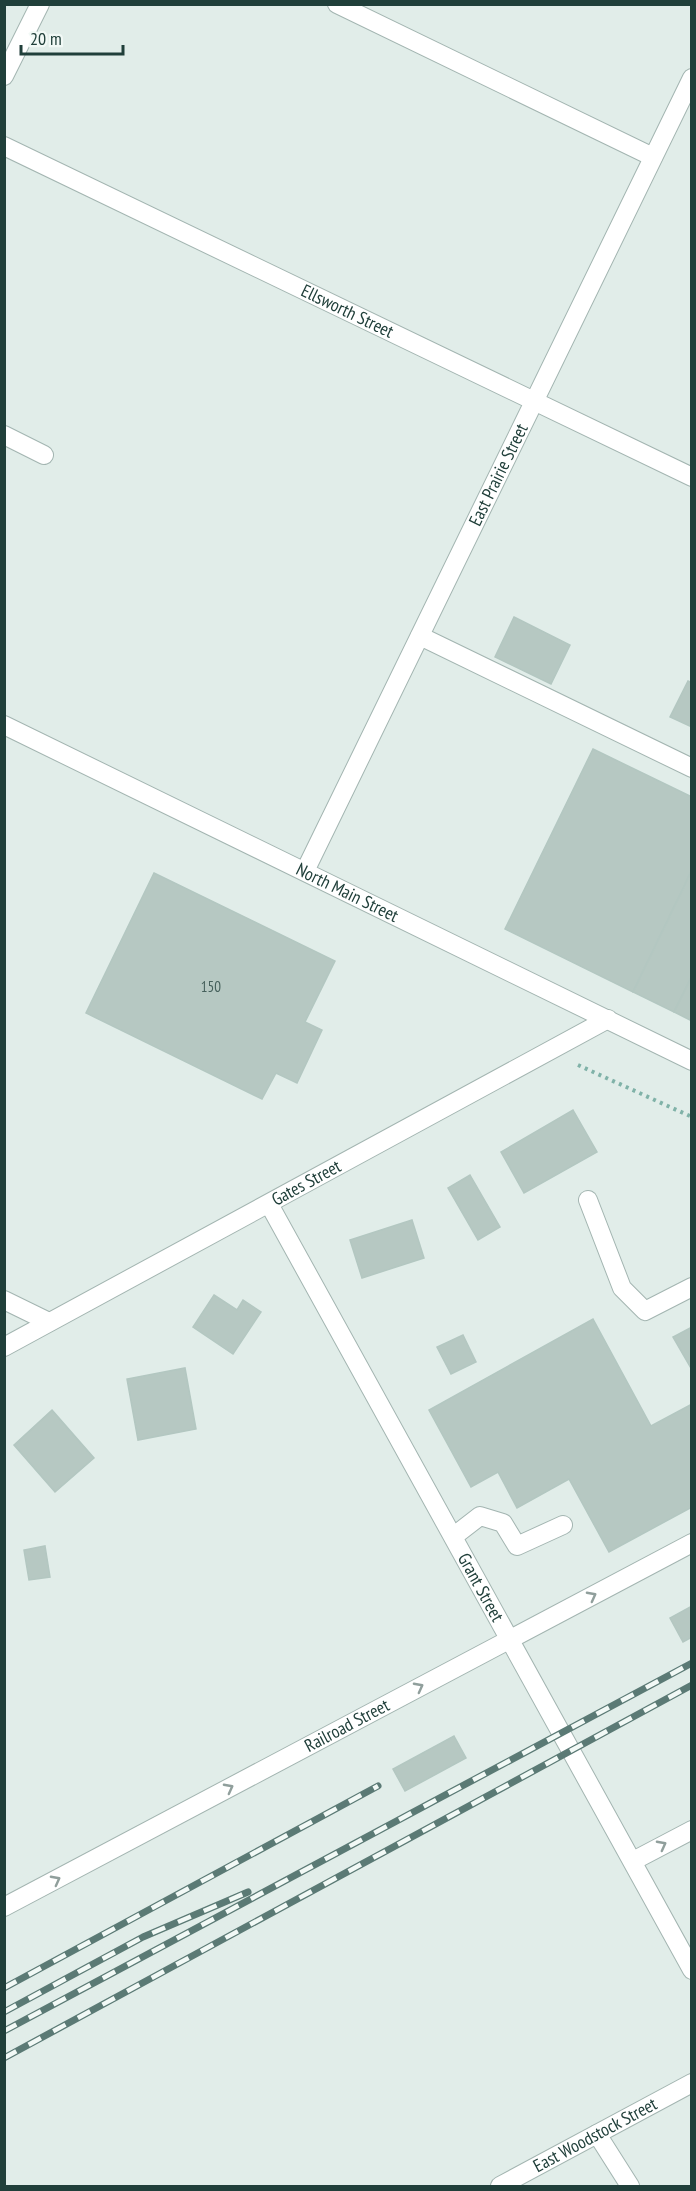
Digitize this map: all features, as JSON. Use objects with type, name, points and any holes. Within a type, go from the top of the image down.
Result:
[{"type":"street","points":[[4,76],[40,4]]},
{"type":"street","points":[[337,4],[653,157]]},
{"type":"street","name":"East Prairie Street","points":[[305,871],[692,78]]},
{"type":"street","name":"Ellsworth Street","points":[[4,146],[692,477]]},
{"type":"street","points":[[4,435],[44,455]]},
{"type":"street","points":[[420,636],[692,768]]},
{"type":"street","name":"North Main Street","points":[[4,725],[692,1061]]},
{"type":"street","name":"Gates Street","points":[[4,1347],[608,1020]]},
{"type":"street","points":[[588,1200],[622,1288],[645,1311],[692,1287]]},
{"type":"street","name":"Grant Street","points":[[269,1204],[692,1970]]},
{"type":"street","points":[[4,1300],[49,1322]]},
{"type":"street","points":[[454,1536],[480,1516],[503,1523],[517,1546],[563,1525]]},
{"type":"street","name":"Railroad Street","points":[[4,1907],[692,1543]]},
{"type":"street","points":[[633,1862],[692,1830]]},
{"type":"street","name":"East Woodstock Street","points":[[500,2187],[692,2084]]},
{"type":"street","points":[[597,2134],[630,2187]]},
{"type":"path","points":[[577,1064],[692,1117]]},
{"type":"building","points":[[514,617],[570,645],[551,684],[495,657]]},
{"type":"building","points":[[688,681],[692,683],[692,727],[670,717]]},
{"type":"building","points":[[593,749],[692,797],[692,870],[633,992],[505,929]]},
{"type":"building","points":[[692,870],[692,976],[674,1012],[633,992]]},
{"type":"building","points":[[154,873],[335,961],[305,1022],[322,1030],[297,1083],[276,1073],[262,1099],[86,1013]]},
{"type":"building","points":[[692,976],[692,1021],[674,1012]]},
{"type":"building","points":[[573,1110],[597,1152],[524,1193],[501,1152]]},
{"type":"building","points":[[470,1175],[500,1227],[478,1240],[448,1188]]},
{"type":"building","points":[[412,1220],[424,1258],[362,1278],[350,1240]]},
{"type":"building","points":[[214,1295],[237,1310],[243,1300],[261,1312],[233,1354],[193,1327]]},
{"type":"building","points":[[593,1319],[651,1426],[692,1404],[692,1507],[609,1552],[569,1479],[517,1508],[498,1472],[471,1487],[429,1410]]},
{"type":"building","points":[[692,1327],[692,1370],[673,1337]]},
{"type":"building","points":[[463,1335],[476,1362],[451,1374],[437,1347]]},
{"type":"building","points":[[185,1368],[196,1429],[138,1440],[127,1379]]},
{"type":"building","points":[[52,1410],[94,1458],[55,1492],[14,1445]]},
{"type":"building","points":[[45,1546],[50,1577],[29,1580],[24,1550]]},
{"type":"building","points":[[692,1606],[692,1637],[683,1642],[670,1618]]},
{"type":"building","points":[[454,1736],[466,1758],[405,1791],[393,1769]]},
{"type":"railway","points":[[4,2031],[692,1663]]},
{"type":"railway","points":[[4,2058],[692,1685]]},
{"type":"railway","points":[[4,1988],[378,1786]]},
{"type":"railway","points":[[4,2012],[143,1937],[248,1892]]}]
